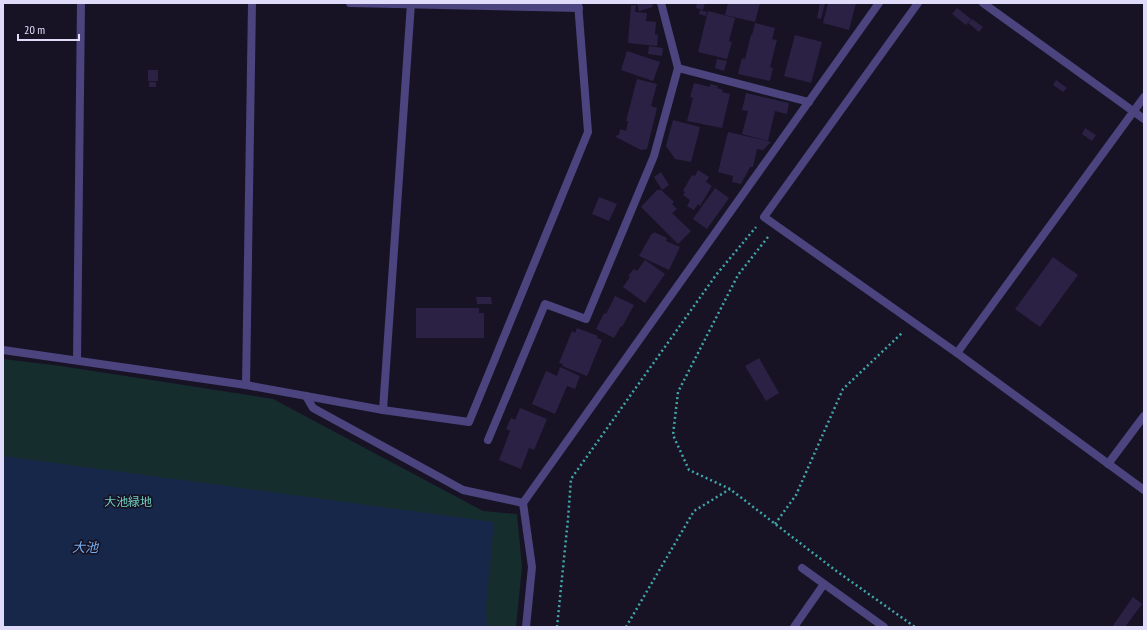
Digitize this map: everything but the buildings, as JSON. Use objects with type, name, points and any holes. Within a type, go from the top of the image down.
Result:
[{"type":"street","points":[[77,360],[81,3]]},
{"type":"street","points":[[246,385],[252,3]]},
{"type":"street","points":[[3,350],[246,385],[383,410],[470,422],[588,132],[578,5],[350,3]]},
{"type":"street","points":[[383,410],[411,3]]},
{"type":"street","points":[[488,440],[545,304],[586,319],[654,156],[678,68],[661,3]]},
{"type":"street","points":[[526,627],[532,567],[522,503],[810,102],[879,3]]},
{"type":"street","points":[[918,3],[764,217],[957,353],[1144,490]]},
{"type":"street","points":[[983,3],[1144,119]]},
{"type":"street","points":[[678,68],[810,102]]},
{"type":"street","points":[[957,353],[1144,97]]},
{"type":"street","points":[[306,396],[313,408],[463,490],[522,503]]},
{"type":"street","points":[[1108,464],[1144,416]]},
{"type":"street","points":[[802,568],[884,627]]},
{"type":"street","points":[[794,627],[824,584]]},
{"type":"path","points":[[557,627],[571,479],[716,275],[764,217]]},
{"type":"path","points":[[777,225],[738,275],[678,392],[673,435],[689,470],[730,488],[835,570],[915,627]]},
{"type":"path","points":[[775,524],[796,495],[843,389],[913,322]]},
{"type":"path","points":[[626,627],[694,511],[730,488]]},
{"type":"green space","name":"大池","points":[[3,359],[61,366],[273,399],[483,511],[517,514],[522,567],[516,627],[3,627]]},
{"type":"water","name":"大池","points":[[3,456],[494,522],[486,607],[487,627],[3,627]]},
{"type":"park label","name":"大池緑地","points":[[128,502]]}]
